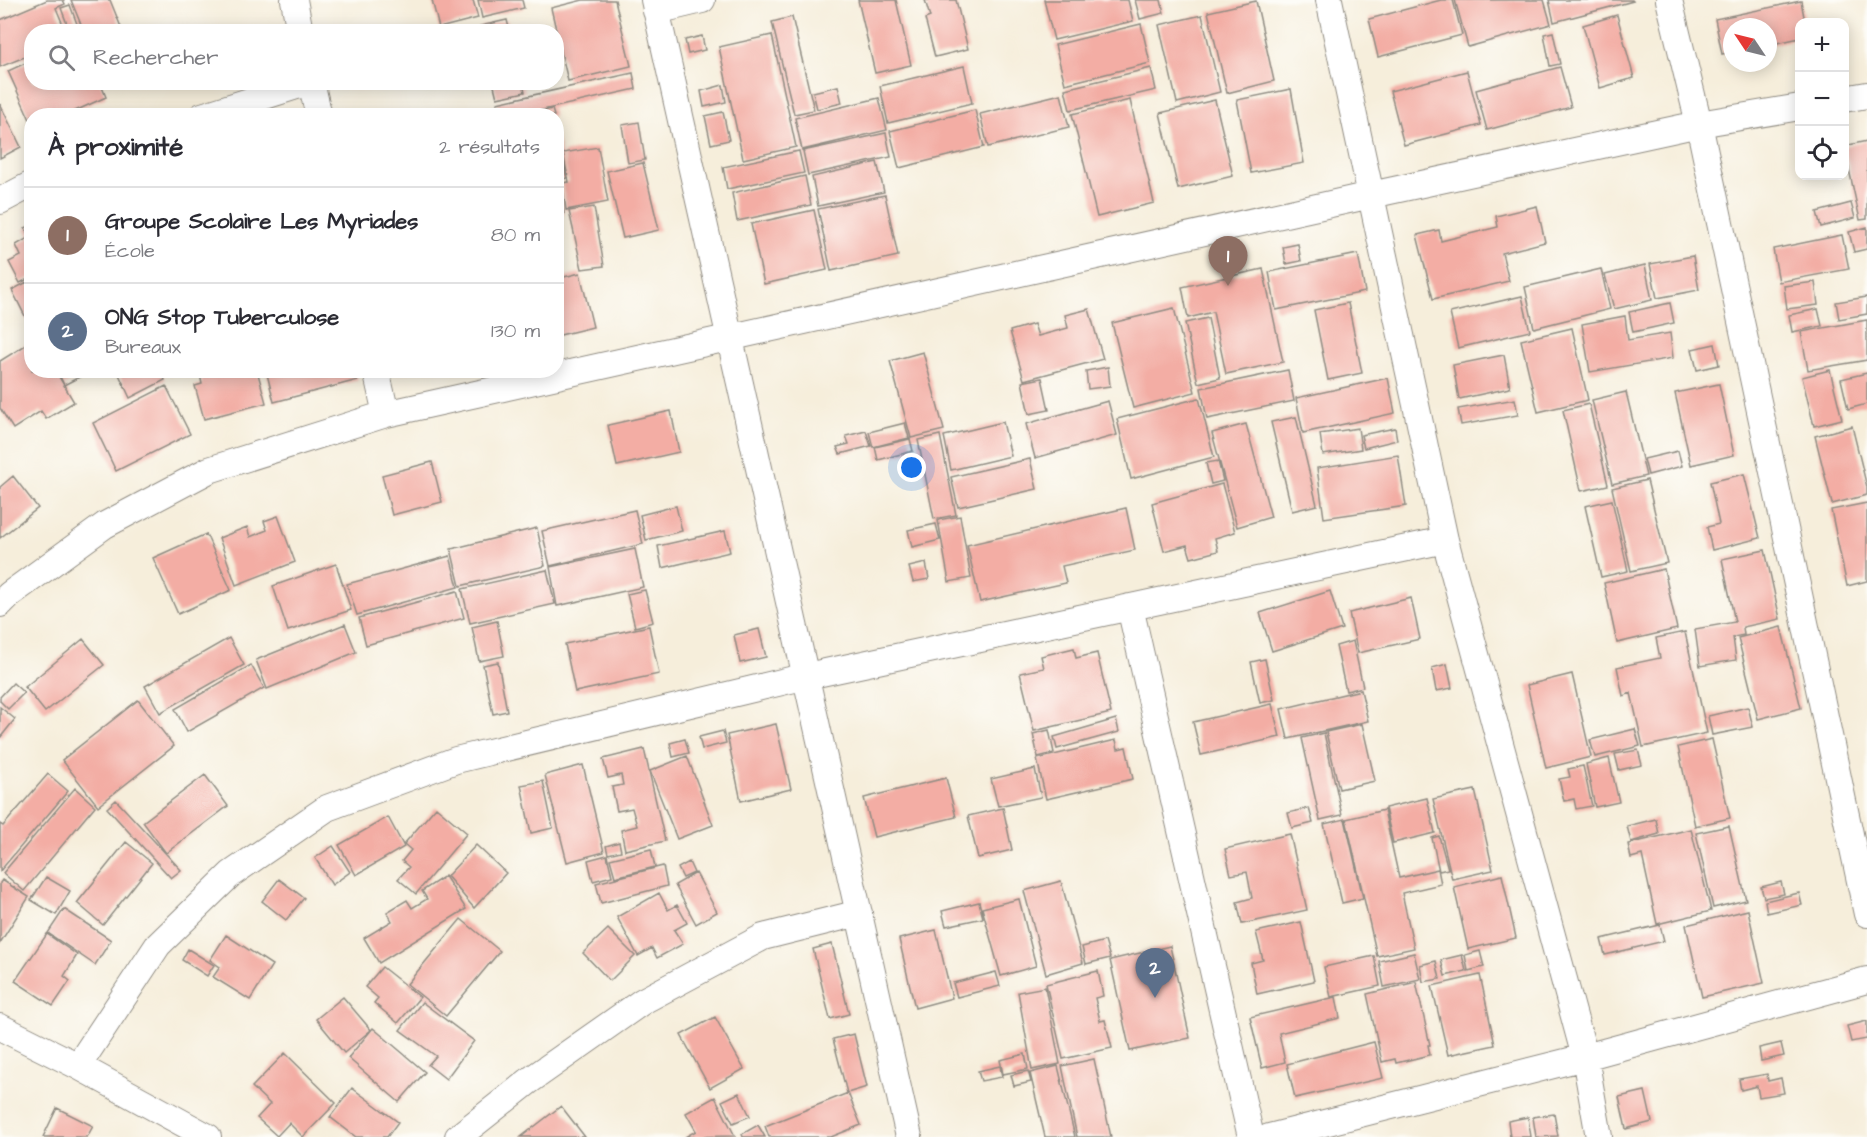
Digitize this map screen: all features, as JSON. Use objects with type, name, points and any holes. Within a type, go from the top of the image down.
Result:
[{"type":"street","points":[[294,0],[298,24]]},
{"type":"street","points":[[702,0],[655,5],[909,1137]]},
{"type":"street","points":[[1329,0],[1445,540],[1585,1057],[1599,1137]]},
{"type":"street","points":[[1669,0],[1699,124],[1867,914]]},
{"type":"street","points":[[227,108],[285,90]]},
{"type":"street","points":[[312,90],[317,108]]},
{"type":"street","points":[[1849,98],[1867,95]]},
{"type":"street","points":[[564,375],[1371,195],[1699,124],[1795,108]]},
{"type":"street","points":[[0,201],[24,188]]},
{"type":"street","points":[[378,378],[386,414]]},
{"type":"street","points":[[0,604],[10,594],[105,525],[209,470],[386,414],[548,378]]},
{"type":"street","points":[[78,1066],[158,945],[231,874],[327,808],[456,760],[807,676],[1445,540]]},
{"type":"street","points":[[1130,607],[1251,1137]]},
{"type":"street","points":[[458,1137],[529,1081],[644,1001],[763,937],[859,913]]},
{"type":"street","points":[[1269,1137],[1585,1057],[1867,980]]},
{"type":"street","points":[[0,1027],[78,1066],[208,1137]]},
{"type":"building","points":[[47,0],[63,0],[65,4],[56,8],[63,24],[24,24],[24,57],[0,67],[0,20]]},
{"type":"building","points":[[71,0],[110,0],[120,24],[81,24]]},
{"type":"building","points":[[432,0],[473,0],[478,18],[455,24],[438,24]]},
{"type":"building","points":[[478,0],[522,0],[524,8],[482,18]]},
{"type":"building","points":[[583,0],[615,0],[631,66],[568,81],[564,64],[564,24],[555,24],[551,8]]},
{"type":"building","points":[[858,0],[896,0],[911,65],[875,73]]},
{"type":"building","points":[[925,0],[956,0],[968,49],[935,57],[925,19],[930,17]]},
{"type":"building","points":[[1044,0],[1128,0],[1133,21],[1054,40]]},
{"type":"building","points":[[1135,0],[1161,0],[1164,13],[1140,19]]},
{"type":"building","points":[[1441,0],[1453,0],[1462,35],[1378,57],[1369,19]]},
{"type":"building","points":[[1455,0],[1544,0],[1551,24],[1468,47]]},
{"type":"building","points":[[1549,0],[1632,0],[1633,1],[1554,22]]},
{"type":"building","points":[[1256,1],[1274,81],[1227,93],[1208,12]]},
{"type":"building","points":[[1801,1],[1804,18],[1795,18],[1795,39],[1777,43],[1777,18],[1723,18],[1722,54],[1715,19]]},
{"type":"building","points":[[70,5],[77,24],[67,24],[61,8]]},
{"type":"building","points":[[1202,15],[1220,92],[1177,103],[1159,25]]},
{"type":"building","points":[[1617,15],[1634,78],[1600,88],[1583,25]]},
{"type":"building","points":[[792,17],[814,110],[794,114],[772,22]]},
{"type":"building","points":[[507,20],[508,24],[489,24]]},
{"type":"building","points":[[1141,24],[1150,63],[1065,84],[1055,45]]},
{"type":"building","points":[[1553,32],[1560,64],[1550,66],[1544,34]]},
{"type":"building","points":[[772,35],[796,147],[743,159],[719,47]]},
{"type":"building","points":[[702,36],[705,50],[688,54],[685,40]]},
{"type":"building","points":[[24,64],[24,90],[103,90],[106,97],[82,108],[25,108],[8,71]]},
{"type":"building","points":[[964,66],[972,103],[888,123],[880,86]]},
{"type":"building","points":[[1560,67],[1571,107],[1487,130],[1476,90]]},
{"type":"building","points":[[1151,68],[1156,90],[1070,110],[1065,89]]},
{"type":"building","points":[[1467,71],[1481,125],[1404,145],[1390,91]]},
{"type":"building","points":[[633,73],[636,89],[552,108],[498,108],[497,103]]},
{"type":"building","points":[[723,85],[726,102],[704,107],[701,91]]},
{"type":"building","points":[[838,86],[842,103],[817,109],[813,92]]},
{"type":"building","points":[[1291,89],[1304,163],[1251,173],[1237,100]]},
{"type":"building","points":[[495,90],[525,90],[525,92],[497,98]]},
{"type":"building","points":[[1061,94],[1069,127],[988,147],[980,114]]},
{"type":"building","points":[[879,98],[887,130],[802,150],[795,118]]},
{"type":"building","points":[[1130,100],[1154,203],[1097,217],[1072,114]]},
{"type":"building","points":[[1215,100],[1233,176],[1178,189],[1160,113]]},
{"type":"building","points":[[0,104],[21,147],[0,158]]},
{"type":"building","points":[[975,110],[984,147],[899,168],[890,131]]},
{"type":"building","points":[[723,112],[729,140],[711,144],[705,116]]},
{"type":"building","points":[[639,122],[645,160],[628,163],[622,125]]},
{"type":"building","points":[[886,133],[891,157],[808,175],[803,151]]},
{"type":"building","points":[[1867,141],[1867,219],[1860,220],[1849,169],[1849,145]]},
{"type":"building","points":[[598,147],[608,202],[566,210],[564,183],[569,182],[564,153]]},
{"type":"building","points":[[799,151],[804,173],[727,189],[723,167]]},
{"type":"building","points":[[877,162],[884,192],[818,206],[812,177]]},
{"type":"building","points":[[643,163],[659,230],[623,238],[607,171]]},
{"type":"building","points":[[805,176],[811,205],[737,221],[732,193]]},
{"type":"building","points":[[885,195],[898,256],[831,271],[818,209]]},
{"type":"building","points":[[1851,203],[1855,218],[1821,227],[1817,212]]},
{"type":"building","points":[[1537,206],[1545,242],[1502,253],[1509,281],[1433,299],[1417,235],[1439,230],[1441,241],[1498,227],[1496,216]]},
{"type":"building","points":[[594,207],[604,266],[582,269],[569,211]]},
{"type":"building","points":[[814,210],[827,270],[764,284],[751,224]]},
{"type":"building","points":[[1867,227],[1867,249],[1854,252],[1849,232]]},
{"type":"building","points":[[1842,235],[1849,269],[1779,282],[1773,249]]},
{"type":"building","points":[[24,240],[24,281],[20,283],[9,262],[21,256],[16,245]]},
{"type":"building","points":[[1298,244],[1301,261],[1286,264],[1283,247]]},
{"type":"building","points":[[1358,254],[1365,292],[1276,310],[1269,272]]},
{"type":"building","points":[[1693,256],[1699,290],[1657,298],[1650,264]]},
{"type":"building","points":[[1645,265],[1652,300],[1614,309],[1605,275]]},
{"type":"building","points":[[1263,269],[1283,362],[1226,374],[1213,312],[1188,318],[1182,287]]},
{"type":"building","points":[[1601,269],[1610,309],[1534,328],[1525,287]]},
{"type":"building","points":[[580,273],[593,327],[564,334],[564,277]]},
{"type":"building","points":[[1815,282],[1818,305],[1787,309],[1784,286]]},
{"type":"building","points":[[24,284],[24,314],[12,290]]},
{"type":"building","points":[[1522,296],[1530,331],[1458,348],[1450,313]]},
{"type":"building","points":[[1867,297],[1867,314],[1839,319],[1836,302]]},
{"type":"building","points":[[1348,303],[1362,373],[1328,380],[1314,310]]},
{"type":"building","points":[[1670,303],[1674,323],[1633,332],[1629,312]]},
{"type":"building","points":[[1174,308],[1195,392],[1133,408],[1112,323]]},
{"type":"building","points":[[1089,309],[1103,359],[1024,380],[1010,331],[1034,324],[1038,336],[1068,328],[1065,315]]},
{"type":"building","points":[[1818,309],[1822,326],[1792,332],[1789,315]]},
{"type":"building","points":[[1625,316],[1628,340],[1670,333],[1673,358],[1590,372],[1582,324]]},
{"type":"building","points":[[1208,318],[1220,378],[1198,383],[1185,323]]},
{"type":"building","points":[[1867,320],[1867,360],[1808,370],[1801,332]]},
{"type":"building","points":[[1572,328],[1588,400],[1538,412],[1521,340]]},
{"type":"building","points":[[1715,344],[1719,365],[1697,370],[1692,349]]},
{"type":"building","points":[[24,346],[24,378],[60,378],[74,402],[46,419],[41,411],[13,429],[0,408],[0,361]]},
{"type":"building","points":[[923,352],[944,430],[911,438],[890,361]]},
{"type":"building","points":[[1504,355],[1510,388],[1459,399],[1453,365]]},
{"type":"building","points":[[1108,367],[1110,386],[1088,389],[1086,371]]},
{"type":"building","points":[[1288,370],[1294,401],[1207,419],[1201,388]]},
{"type":"building","points":[[1830,370],[1842,419],[1814,426],[1802,377]]},
{"type":"building","points":[[1867,373],[1867,404],[1848,409],[1841,379]]},
{"type":"building","points":[[61,378],[78,378],[64,385]]},
{"type":"building","points":[[121,378],[164,378],[165,380],[130,398]]},
{"type":"building","points":[[201,378],[259,378],[266,403],[204,419],[195,386],[202,384]]},
{"type":"building","points":[[268,378],[357,378],[358,380],[274,402]]},
{"type":"building","points":[[1042,378],[1049,410],[1029,414],[1022,382]]},
{"type":"building","points":[[1388,378],[1395,413],[1303,433],[1296,398]]},
{"type":"building","points":[[1719,384],[1734,455],[1691,465],[1675,393]]},
{"type":"building","points":[[166,386],[190,434],[116,471],[93,423]]},
{"type":"building","points":[[1626,392],[1646,476],[1612,484],[1592,400]]},
{"type":"building","points":[[1199,398],[1214,457],[1131,479],[1117,419]]},
{"type":"building","points":[[1515,399],[1518,415],[1461,425],[1458,409]]},
{"type":"building","points":[[1108,401],[1117,435],[1035,458],[1026,424]]},
{"type":"building","points":[[1589,404],[1608,485],[1581,491],[1563,410]]},
{"type":"building","points":[[671,411],[679,452],[617,466],[608,425]]},
{"type":"building","points":[[1296,417],[1317,505],[1292,511],[1271,422]]},
{"type":"building","points":[[1003,422],[1011,456],[951,470],[944,436]]},
{"type":"building","points":[[905,423],[909,438],[873,447],[869,432]]},
{"type":"building","points":[[1246,424],[1271,517],[1237,527],[1212,433]]},
{"type":"building","points":[[1852,426],[1867,495],[1832,504],[1815,436]]},
{"type":"building","points":[[1358,428],[1361,449],[1323,455],[1320,434]]},
{"type":"building","points":[[1395,428],[1397,440],[1364,448],[1361,435]]},
{"type":"building","points":[[866,431],[871,446],[840,454],[837,447],[849,444],[846,436]]},
{"type":"building","points":[[940,435],[956,515],[934,519],[918,440]]},
{"type":"building","points":[[910,439],[913,451],[878,460],[875,447]]},
{"type":"building","points":[[1678,451],[1682,466],[1648,475],[1644,459]]},
{"type":"building","points":[[1398,455],[1406,506],[1324,518],[1317,468]]},
{"type":"building","points":[[1030,459],[1037,489],[958,507],[951,477]]},
{"type":"building","points":[[1218,461],[1223,481],[1211,484],[1206,463]]},
{"type":"building","points":[[432,462],[442,502],[392,515],[382,475]]},
{"type":"building","points":[[1744,474],[1760,538],[1712,550],[1707,527],[1719,524],[1710,482]]},
{"type":"building","points":[[13,476],[38,508],[0,538],[0,487]]},
{"type":"building","points":[[1647,480],[1667,563],[1631,571],[1612,488]]},
{"type":"building","points":[[1222,484],[1235,532],[1215,538],[1218,551],[1191,558],[1187,545],[1164,551],[1152,503]]},
{"type":"building","points":[[1612,500],[1628,571],[1601,577],[1585,506]]},
{"type":"building","points":[[1867,503],[1867,581],[1847,586],[1831,510]]},
{"type":"building","points":[[676,506],[682,531],[646,540],[640,515]]},
{"type":"building","points":[[1126,508],[1135,550],[1062,566],[1066,583],[980,602],[967,545]]},
{"type":"building","points":[[635,510],[643,544],[550,566],[542,531]]},
{"type":"building","points":[[278,516],[295,562],[236,585],[219,538],[247,527],[250,537],[267,530],[264,521]]},
{"type":"building","points":[[960,516],[971,578],[949,582],[938,520]]},
{"type":"building","points":[[936,524],[940,540],[912,547],[908,530]]},
{"type":"building","points":[[537,528],[545,566],[460,586],[451,549]]},
{"type":"building","points":[[725,531],[730,552],[662,568],[658,546]]},
{"type":"building","points":[[206,534],[231,590],[178,614],[153,558]]},
{"type":"building","points":[[635,549],[643,587],[557,606],[550,567]]},
{"type":"building","points":[[1765,550],[1780,619],[1743,627],[1744,635],[1733,637],[1736,660],[1700,666],[1695,629],[1735,622],[1722,559]]},
{"type":"building","points":[[450,556],[458,587],[357,615],[347,584]]},
{"type":"building","points":[[926,563],[929,579],[913,582],[909,567]]},
{"type":"building","points":[[336,564],[351,610],[288,631],[273,586]]},
{"type":"building","points":[[1664,569],[1677,629],[1617,643],[1604,583]]},
{"type":"building","points":[[547,570],[555,604],[470,623],[462,589]]},
{"type":"building","points":[[645,590],[653,622],[635,627],[627,594]]},
{"type":"building","points":[[457,591],[464,618],[366,645],[359,618]]},
{"type":"building","points":[[1330,591],[1342,629],[1272,651],[1260,613]]},
{"type":"building","points":[[1411,598],[1420,639],[1358,653],[1349,613]]},
{"type":"building","points":[[497,621],[504,656],[479,661],[472,627]]},
{"type":"building","points":[[345,624],[356,652],[267,689],[256,660]]},
{"type":"building","points":[[649,626],[659,674],[575,692],[565,644]]},
{"type":"building","points":[[1781,627],[1801,708],[1758,719],[1738,638]]},
{"type":"building","points":[[759,629],[766,657],[740,663],[734,635]]},
{"type":"building","points":[[1685,632],[1707,733],[1643,747],[1631,693],[1623,696],[1617,667],[1660,658],[1656,638]]},
{"type":"building","points":[[229,638],[244,665],[160,713],[145,686]]},
{"type":"building","points":[[83,639],[104,665],[45,712],[25,687]]},
{"type":"building","points":[[1353,641],[1363,687],[1346,691],[1336,646]]},
{"type":"building","points":[[1074,648],[1076,658],[1097,653],[1111,713],[1034,731],[1020,673],[1044,668],[1041,656]]},
{"type":"building","points":[[1265,659],[1274,700],[1260,703],[1251,662]]},
{"type":"building","points":[[498,662],[507,711],[493,714],[483,665]]},
{"type":"building","points":[[1447,664],[1452,688],[1436,691],[1432,668]]},
{"type":"building","points":[[251,665],[264,688],[187,732],[175,709]]},
{"type":"building","points":[[1572,674],[1591,757],[1546,768],[1527,685]]},
{"type":"building","points":[[13,683],[24,693],[8,709],[0,701],[0,697]]},
{"type":"building","points":[[1361,690],[1368,721],[1288,739],[1281,709]]},
{"type":"building","points":[[138,700],[174,746],[98,806],[62,760]]},
{"type":"building","points":[[1272,704],[1280,737],[1201,755],[1193,722]]},
{"type":"building","points":[[0,707],[15,719],[0,738]]},
{"type":"building","points":[[1748,707],[1753,727],[1712,735],[1708,716]]},
{"type":"building","points":[[1116,719],[1119,732],[1057,749],[1054,737]]},
{"type":"building","points":[[776,724],[791,789],[741,801],[727,735]]},
{"type":"building","points":[[1362,724],[1375,781],[1339,789],[1326,732]]},
{"type":"building","points":[[1635,729],[1640,746],[1595,757],[1590,740]]},
{"type":"building","points":[[1049,730],[1054,753],[1038,757],[1033,734]]},
{"type":"building","points":[[723,731],[726,743],[702,749],[699,737]]},
{"type":"building","points":[[1324,733],[1342,815],[1320,820],[1302,738]]},
{"type":"building","points":[[685,739],[689,753],[673,757],[670,743]]},
{"type":"building","points":[[1712,739],[1730,818],[1695,826],[1678,747]]},
{"type":"building","points":[[1116,740],[1118,749],[1126,747],[1133,779],[1046,799],[1037,759]]},
{"type":"building","points":[[644,749],[665,841],[625,850],[621,830],[637,826],[632,808],[617,811],[612,787],[623,785],[621,775],[608,778],[603,759]]},
{"type":"building","points":[[1638,750],[1642,765],[1619,770],[1615,754]]},
{"type":"building","points":[[687,756],[713,825],[677,839],[650,771]]},
{"type":"building","points":[[1609,758],[1619,802],[1595,807],[1586,764]]},
{"type":"building","points":[[583,765],[604,852],[567,862],[545,775]]},
{"type":"building","points":[[1583,766],[1592,806],[1576,809],[1574,799],[1564,801],[1559,779],[1570,777],[1568,769]]},
{"type":"building","points":[[1035,769],[1041,797],[998,806],[991,779]]},
{"type":"building","points":[[48,774],[68,791],[0,871],[0,824],[3,826]]},
{"type":"building","points":[[205,775],[228,806],[166,853],[143,822]]},
{"type":"building","points":[[946,778],[956,817],[874,837],[864,798]]},
{"type":"building","points":[[543,781],[553,828],[531,833],[521,785]]},
{"type":"building","points":[[75,788],[95,806],[24,891],[3,873]]},
{"type":"building","points":[[1475,790],[1493,870],[1452,879],[1433,799]]},
{"type":"building","points":[[1427,798],[1435,833],[1393,843],[1385,808]]},
{"type":"building","points":[[116,800],[181,870],[171,878],[107,808]]},
{"type":"building","points":[[436,807],[467,833],[416,894],[398,879],[409,867],[402,861],[411,850],[404,844]]},
{"type":"building","points":[[1003,808],[1012,850],[978,858],[968,816]]},
{"type":"building","points":[[1309,808],[1313,823],[1292,828],[1288,813]]},
{"type":"building","points":[[1384,810],[1399,878],[1438,869],[1441,884],[1402,893],[1414,948],[1377,956],[1346,819]]},
{"type":"building","points":[[388,817],[404,847],[356,875],[339,845]]},
{"type":"building","points":[[1345,819],[1363,898],[1342,903],[1324,824]]},
{"type":"building","points":[[1656,819],[1659,834],[1631,842],[1627,826]]},
{"type":"building","points":[[1729,826],[1746,900],[1713,908],[1696,833]]},
{"type":"building","points":[[1691,829],[1711,911],[1657,924],[1642,855],[1631,858],[1628,844]]},
{"type":"building","points":[[1290,834],[1307,910],[1242,924],[1237,902],[1252,898],[1247,872],[1231,875],[1225,849]]},
{"type":"building","points":[[1439,836],[1448,869],[1439,871],[1432,838]]},
{"type":"building","points":[[126,842],[152,863],[103,925],[77,903]]},
{"type":"building","points":[[619,842],[621,851],[608,854],[606,846]]},
{"type":"building","points":[[476,845],[506,873],[474,908],[447,876]]},
{"type":"building","points":[[333,846],[350,872],[332,885],[315,858]]},
{"type":"building","points":[[651,849],[655,867],[615,877],[610,859]]},
{"type":"building","points":[[607,855],[612,876],[593,881],[588,860]]},
{"type":"building","points":[[689,862],[694,873],[683,878],[678,868]]},
{"type":"building","points":[[663,866],[667,886],[601,903],[596,883]]},
{"type":"building","points":[[696,873],[717,912],[696,924],[675,885]]},
{"type":"building","points":[[1502,875],[1516,938],[1468,949],[1454,887]]},
{"type":"building","points":[[445,876],[466,909],[379,963],[364,938],[392,921],[387,912],[407,900],[412,908],[427,899],[422,891]]},
{"type":"building","points":[[46,877],[70,891],[56,915],[31,900]]},
{"type":"building","points":[[279,879],[304,898],[286,920],[262,901]]},
{"type":"building","points":[[2,880],[29,897],[0,943],[0,883]]},
{"type":"building","points":[[1061,881],[1083,963],[1046,974],[1024,891]]},
{"type":"building","points":[[1781,882],[1784,894],[1764,898],[1761,887]]},
{"type":"building","points":[[659,893],[668,910],[677,905],[687,923],[674,930],[683,944],[657,958],[652,948],[638,956],[617,917]]},
{"type":"building","points":[[1799,893],[1802,905],[1767,913],[1765,901]]},
{"type":"building","points":[[1019,899],[1036,966],[1001,976],[982,908]]},
{"type":"building","points":[[979,902],[983,918],[946,926],[942,911]]},
{"type":"building","points":[[64,909],[111,940],[95,965],[48,933]]},
{"type":"building","points":[[1748,910],[1764,983],[1702,997],[1686,925]]},
{"type":"building","points":[[461,919],[500,951],[446,1016],[407,984]]},
{"type":"building","points":[[1301,922],[1314,981],[1257,994],[1251,963],[1263,960],[1256,932]]},
{"type":"building","points":[[1660,925],[1664,941],[1605,955],[1601,939]]},
{"type":"building","points":[[608,929],[635,956],[610,981],[583,953]]},
{"type":"building","points":[[936,930],[952,998],[915,1008],[899,939]]},
{"type":"building","points":[[47,934],[77,955],[64,976],[70,981],[53,1006],[15,981]]},
{"type":"building","points":[[226,935],[272,965],[250,1000],[213,977],[220,967],[210,960]]},
{"type":"building","points":[[1105,941],[1110,958],[1086,964],[1082,947]]},
{"type":"building","points":[[832,944],[849,1014],[830,1019],[813,949]]},
{"type":"building","points":[[1170,946],[1190,1038],[1130,1051],[1110,960]]},
{"type":"building","points":[[188,949],[214,965],[207,976],[182,960]]},
{"type":"building","points":[[1480,951],[1484,967],[1468,971],[1465,955]]},
{"type":"building","points":[[1414,953],[1420,979],[1384,987],[1379,961]]},
{"type":"building","points":[[1462,955],[1466,971],[1445,976],[1441,960]]},
{"type":"building","points":[[1374,956],[1380,986],[1331,997],[1324,967]]},
{"type":"building","points":[[1436,961],[1440,979],[1423,982],[1420,965]]},
{"type":"building","points":[[382,967],[420,997],[398,1023],[374,1003],[378,998],[365,987]]},
{"type":"building","points":[[1098,971],[1103,996],[1095,998],[1100,1021],[1105,1020],[1112,1048],[1063,1059],[1046,984]]},
{"type":"building","points":[[996,972],[1000,986],[957,997],[953,983]]},
{"type":"building","points":[[1480,975],[1495,1045],[1448,1055],[1432,986]]},
{"type":"building","points":[[1416,982],[1430,1045],[1428,1045],[1430,1055],[1396,1063],[1395,1059],[1382,1062],[1367,994]]},
{"type":"building","points":[[1045,987],[1060,1064],[1032,1070],[1018,992]]},
{"type":"building","points":[[343,997],[371,1030],[344,1053],[316,1019]]},
{"type":"building","points":[[1336,997],[1340,1018],[1279,1033],[1285,1062],[1262,1068],[1250,1017]]},
{"type":"building","points":[[422,1002],[474,1041],[446,1079],[428,1065],[436,1056],[400,1030]]},
{"type":"building","points":[[715,1017],[744,1069],[710,1088],[681,1035]]},
{"type":"building","points":[[1867,1021],[1867,1039],[1851,1042],[1847,1026]]},
{"type":"building","points":[[373,1028],[425,1072],[399,1102],[348,1058]]},
{"type":"building","points":[[854,1034],[867,1087],[847,1093],[833,1039]]},
{"type":"building","points":[[1374,1042],[1383,1078],[1295,1098],[1287,1064]]},
{"type":"building","points":[[1781,1043],[1784,1056],[1761,1061],[1759,1048]]},
{"type":"building","points":[[285,1053],[336,1103],[303,1137],[289,1123],[277,1136],[257,1118],[270,1104],[252,1087]]},
{"type":"building","points":[[1025,1054],[1028,1069],[1003,1074],[1000,1060]]},
{"type":"building","points":[[1094,1059],[1111,1137],[1077,1137],[1062,1066]]},
{"type":"building","points":[[1000,1066],[1002,1077],[981,1081],[978,1071]]},
{"type":"building","points":[[1058,1066],[1075,1137],[1045,1137],[1030,1073]]},
{"type":"building","points":[[1028,1071],[1031,1082],[1014,1086],[1011,1075]]},
{"type":"building","points":[[1767,1074],[1768,1081],[1781,1078],[1784,1093],[1759,1097],[1757,1086],[1741,1090],[1739,1079]]},
{"type":"building","points":[[352,1088],[398,1122],[387,1137],[356,1137],[330,1117]]},
{"type":"building","points":[[1645,1091],[1652,1122],[1626,1129],[1619,1097]]},
{"type":"building","points":[[739,1093],[750,1116],[733,1123],[722,1101]]},
{"type":"building","points":[[848,1093],[861,1125],[831,1137],[769,1137],[765,1126]]},
{"type":"building","points":[[715,1097],[735,1136],[685,1137],[696,1131],[686,1113]]},
{"type":"building","points":[[561,1106],[585,1137],[521,1137]]},
{"type":"building","points":[[57,1108],[93,1126],[87,1137],[43,1137]]},
{"type":"building","points":[[1554,1114],[1558,1136],[1536,1137],[1533,1117]]},
{"type":"building","points":[[1528,1117],[1531,1137],[1510,1137],[1508,1121]]},
{"type":"building","points":[[758,1125],[765,1137],[743,1137],[742,1134]]},
{"type":"place","name":"Groupe Scolaire Les Myriades","points":[[1228,286]]},
{"type":"place","name":"ONG Stop Tuberculose","points":[[1155,998]]}]
